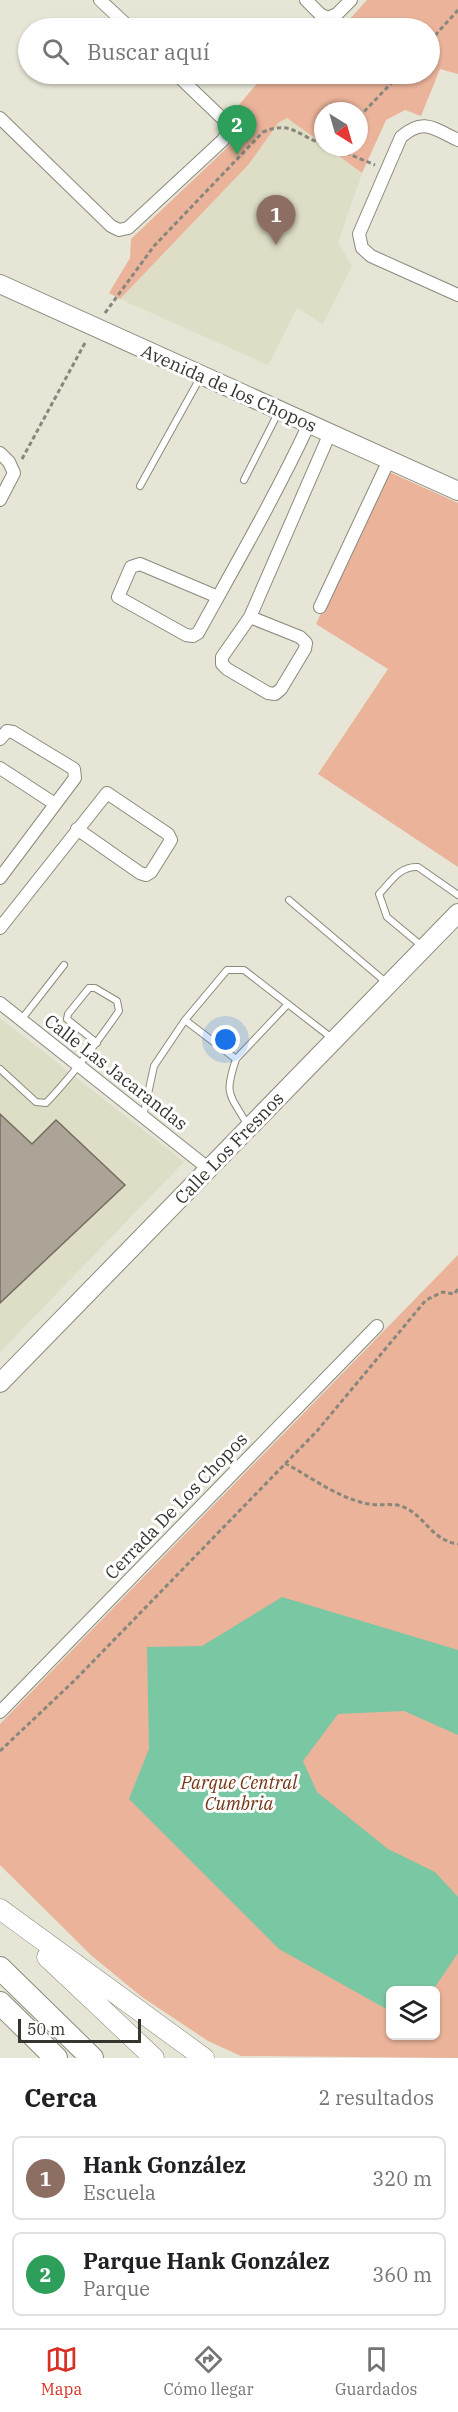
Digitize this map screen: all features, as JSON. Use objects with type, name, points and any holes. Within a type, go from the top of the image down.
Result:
[{"type":"highway","points":[[0,1968],[92,2058]]},
{"type":"highway","points":[[0,2003],[56,2058]]},
{"type":"main road","points":[[0,1910],[154,2058]]},
{"type":"main road","points":[[0,1910],[204,2058]]},
{"type":"street","points":[[100,0],[119,18]]},
{"type":"street","points":[[306,0],[328,18],[337,14],[351,0]]},
{"type":"street","points":[[0,118],[111,226],[119,230],[128,228],[223,140],[228,130],[225,121],[186,84]]},
{"type":"street","points":[[458,140],[425,124],[412,127],[401,136],[359,234],[362,248],[371,256],[458,295]]},
{"type":"street","name":"Avenida de los Chopos","points":[[0,284],[458,491]]},
{"type":"street","points":[[218,597],[140,564],[131,567],[118,597],[193,636],[198,633],[218,597],[309,424]]},
{"type":"street","points":[[250,617],[300,637],[306,643],[305,649],[281,689],[275,694],[268,693],[222,664],[222,657],[250,617],[330,433]]},
{"type":"street","points":[[320,607],[389,460]]},
{"type":"street","points":[[0,500],[8,463]]},
{"type":"street","points":[[0,739],[7,731],[13,732],[74,768],[75,778],[0,878]]},
{"type":"street","points":[[0,768],[55,804]]},
{"type":"street","points":[[0,928],[77,829],[107,793],[168,834],[171,840],[152,872],[146,875],[77,829]]},
{"type":"street","name":"Calle Los Fresnos","points":[[0,1383],[458,912]]},
{"type":"street","name":"Calle Las Jacarandas","points":[[0,1003],[209,1169]]},
{"type":"street","name":"Cerrada De Los Chopos","points":[[0,1712],[377,1326]]},
{"type":"lane","points":[[140,486],[202,375]]},
{"type":"lane","points":[[244,480],[279,411]]},
{"type":"lane","points":[[424,948],[387,917],[379,894],[402,869],[418,867],[458,895]]},
{"type":"lane","points":[[289,900],[388,985]]},
{"type":"lane","points":[[21,1020],[64,964]]},
{"type":"lane","points":[[143,1117],[154,1066],[185,1020],[227,970],[244,970],[334,1040]]},
{"type":"lane","points":[[0,1069],[40,1104],[46,1103],[80,1067],[97,1043],[120,1007],[117,1001],[102,992],[89,988],[68,1014],[67,1019],[97,1043]]},
{"type":"lane","points":[[249,1128],[228,1091],[228,1083],[236,1059],[288,1004]]},
{"type":"lane","points":[[185,1020],[236,1059]]},
{"type":"path","points":[[440,29],[458,10]]},
{"type":"path","points":[[368,108],[390,84]]},
{"type":"path","points":[[8,463],[93,327],[154,246],[263,132],[276,127],[289,127],[314,140]]},
{"type":"path","points":[[352,156],[386,171]]},
{"type":"path","points":[[0,1751],[75,1680],[317,1431],[426,1300],[443,1292],[454,1294],[458,1289]]},
{"type":"path","points":[[285,1463],[340,1495],[369,1504],[400,1506],[415,1514],[432,1533],[458,1544]]},
{"type":"shaded area","points":[[287,117],[314,137],[314,156],[339,156],[362,173],[338,243],[352,266],[323,324],[297,308],[268,365],[120,299],[249,164],[278,123]]},
{"type":"shaded area","points":[[0,1018],[184,1162],[0,1352]]},
{"type":"shaded area","points":[[282,1597],[458,1650],[458,1735],[404,1711],[338,1714],[303,1761],[317,1792],[388,1849],[435,1872],[458,1897],[458,1953],[436,1986],[386,1986],[386,2009],[279,1949],[129,1799],[149,1749],[147,1647],[202,1646]]},
{"type":"green space","points":[[367,0],[458,0],[458,74],[440,69],[440,18],[351,18]]},
{"type":"green space","points":[[257,84],[434,84],[421,116],[405,110],[386,120],[362,173],[339,156],[368,156],[368,102],[314,102],[314,138],[287,118],[278,123],[249,164],[120,299],[109,293],[130,258],[131,239],[230,145],[232,113]]},
{"type":"green space","points":[[387,471],[458,503],[458,867],[318,774],[388,669],[316,624]]},
{"type":"green space","name":"Parque Central Cumbria","points":[[458,1255],[458,2058],[241,2056],[208,2041],[142,1997],[92,1956],[0,1865],[0,1724]]},
{"type":"building","points":[[0,1114],[32,1144],[56,1120],[125,1185],[0,1303]]},
{"type":"place","name":"Parque Hank González","points":[[237,155]]},
{"type":"place","name":"Hank González","points":[[276,245]]}]
